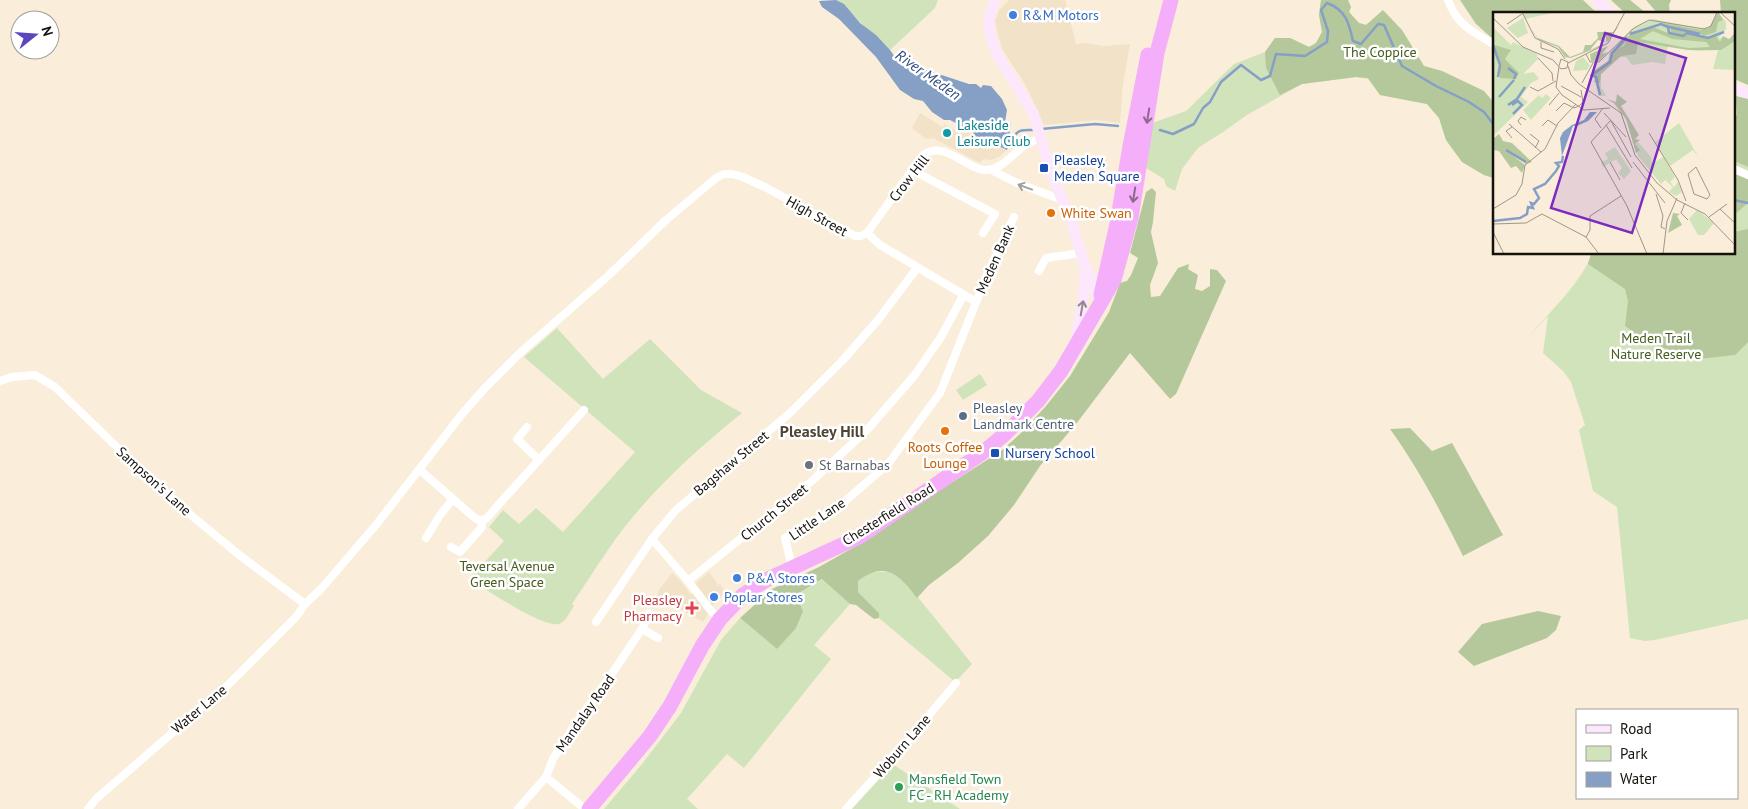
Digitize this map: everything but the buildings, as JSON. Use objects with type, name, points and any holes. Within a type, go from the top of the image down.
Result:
[{"type":"highway","points":[[1100,304],[1160,0]]},
{"type":"highway","points":[[1100,304],[1114,280],[1131,218],[1158,53],[1171,0]]},
{"type":"highway","name":"Chesterfield Road","points":[[590,809],[650,736],[670,706],[702,646],[720,619],[750,590],[792,567],[858,537],[982,453],[1004,435],[1038,401],[1061,372],[1095,316],[1100,304]]},
{"type":"street","name":"Chesterfield Road","points":[[995,0],[990,14],[989,28],[992,41],[997,54],[1025,100],[1036,123],[1052,175],[1073,226],[1085,267],[1091,277],[1100,304]]},
{"type":"street","points":[[1448,0],[1452,12],[1462,25],[1493,43]]},
{"type":"street","points":[[1597,0],[1610,12]]},
{"type":"street","points":[[991,170],[1001,166],[1026,144],[1041,137]]},
{"type":"street","name":"Crow Hill","points":[[867,233],[924,155],[933,150],[939,150],[983,170],[991,170]]},
{"type":"street","points":[[991,170],[1017,183],[1057,198],[1061,196]]},
{"type":"street","points":[[1736,170],[1748,175]]},
{"type":"street","points":[[914,171],[995,214],[983,233]]},
{"type":"street","name":"Water Lane","points":[[88,809],[97,798],[229,684],[278,636],[376,525],[462,414],[521,352],[608,276],[700,190],[724,174],[732,174]]},
{"type":"street","name":"High Street","points":[[732,174],[766,187],[854,236],[861,236],[867,233],[880,245],[976,302]]},
{"type":"street","name":"Meden Bank","points":[[976,302],[1014,217]]},
{"type":"street","points":[[1039,271],[1046,258],[1081,253]]},
{"type":"street","name":"Chesterfield Road","points":[[1074,350],[1084,300],[1085,267]]},
{"type":"street","name":"Bagshaw Street","points":[[596,622],[652,539],[675,511],[790,413],[842,361],[878,320],[917,268]]},
{"type":"street","name":"Church Street","points":[[688,581],[812,480],[867,430],[914,376],[941,337],[963,296]]},
{"type":"street","name":"Little Lane","points":[[792,567],[785,538],[837,508],[888,464],[940,393],[976,302]]},
{"type":"street","name":"Sampson's Lane","points":[[0,381],[12,377],[35,375],[55,387],[126,456],[192,516],[238,554],[305,604]]},
{"type":"street","points":[[420,470],[476,518],[486,519],[584,410]]},
{"type":"street","points":[[527,427],[517,439],[539,460]]},
{"type":"street","points":[[426,538],[440,515],[454,499]]},
{"type":"street","points":[[451,547],[460,552],[482,527],[481,520]]},
{"type":"street","points":[[652,539],[712,612],[720,619]]},
{"type":"street","name":"Mandalay Road","points":[[518,809],[546,777],[553,760],[576,723],[642,629],[649,614]]},
{"type":"street","points":[[642,629],[658,638]]},
{"type":"street","name":"Woburn Lane","points":[[846,809],[899,751],[956,683]]},
{"type":"street","points":[[546,777],[585,809]]},
{"type":"shaded area","points":[[1009,0],[1065,0],[1076,44],[1085,43],[1103,46],[1130,44],[1123,84],[1120,123],[1096,120],[1044,125],[1025,84],[1002,49],[998,35],[995,20],[999,10]]},
{"type":"shaded area","points":[[920,113],[943,127],[944,124],[960,133],[963,128],[973,132],[987,145],[999,145],[1007,150],[999,157],[991,160],[983,159],[980,163],[933,138],[926,139],[912,128]]},
{"type":"shaded area","points":[[709,572],[718,585],[720,584],[726,592],[714,604],[703,622],[657,596],[659,590],[672,573],[691,595],[697,582]]},
{"type":"green space","points":[[836,0],[938,0],[935,8],[890,50],[846,7]]},
{"type":"green space","name":"The Coppice","points":[[1321,0],[1348,0],[1351,7],[1349,12],[1359,23],[1366,25],[1374,19],[1402,30],[1424,66],[1442,71],[1484,91],[1493,102],[1493,178],[1484,175],[1462,162],[1446,140],[1439,118],[1427,104],[1380,95],[1368,79],[1356,77],[1302,84],[1247,115],[1198,148],[1182,169],[1175,191],[1166,186],[1164,179],[1146,168],[1152,123],[1186,111],[1234,64],[1265,52],[1275,38],[1290,38],[1309,47],[1316,43],[1322,32],[1319,15]]},
{"type":"green space","name":"The Coppice","points":[[1321,0],[1348,0],[1351,7],[1349,12],[1359,23],[1366,25],[1383,10],[1402,30],[1424,66],[1442,71],[1484,91],[1493,102],[1493,178],[1484,175],[1462,162],[1446,140],[1439,118],[1427,104],[1380,95],[1368,78],[1356,77],[1302,84],[1280,95],[1266,68],[1265,52],[1275,38],[1290,38],[1309,47],[1316,43],[1322,32],[1319,15]]},
{"type":"green space","points":[[1460,0],[1583,0],[1596,12],[1493,12],[1493,39],[1476,24]]},
{"type":"green space","points":[[1611,0],[1630,0],[1645,12],[1624,12]]},
{"type":"green space","points":[[1646,0],[1671,0],[1670,12],[1656,12]]},
{"type":"green space","points":[[1720,0],[1748,0],[1748,85],[1736,80],[1736,12],[1721,12]]},
{"type":"green space","points":[[1736,96],[1748,99],[1748,167],[1736,162]]},
{"type":"green space","name":"Meden Trail Nature Reserve","points":[[1736,162],[1748,167],[1748,619],[1655,640],[1645,641],[1630,638],[1617,507],[1593,491],[1579,430],[1585,425],[1571,382],[1563,371],[1543,353],[1548,316],[1528,337],[1573,286],[1588,264],[1591,255],[1736,255]]},
{"type":"green space","points":[[1736,174],[1748,179],[1748,203],[1736,213]]},
{"type":"green space","points":[[1152,188],[1156,192],[1151,232],[1158,263],[1150,285],[1151,297],[1160,296],[1178,268],[1189,264],[1188,269],[1198,275],[1195,289],[1202,291],[1210,286],[1210,269],[1217,270],[1226,281],[1176,394],[1170,399],[1130,353],[1076,424],[1040,466],[1014,505],[988,536],[958,563],[929,585],[917,598],[898,577],[891,573],[884,571],[876,572],[858,581],[858,592],[879,613],[879,618],[874,619],[856,605],[850,604],[822,579],[796,595],[803,611],[796,628],[777,649],[740,618],[772,589],[819,567],[872,537],[912,508],[1001,451],[1021,433],[1070,376],[1109,312],[1120,283],[1127,281],[1131,275],[1138,258],[1130,253],[1146,192]]},
{"type":"green space","points":[[1748,229],[1748,342],[1735,355],[1698,359],[1648,343],[1625,326],[1628,301],[1625,289],[1588,264],[1591,255],[1736,255],[1736,232]]},
{"type":"green space","name":"Teversal Avenue Green Space","points":[[557,328],[603,379],[650,339],[701,390],[742,413],[691,456],[645,503],[611,545],[572,604],[574,606],[568,616],[559,624],[551,624],[500,599],[469,579],[504,541],[489,527],[503,510],[519,524],[536,508],[563,532],[635,452],[524,357]]},
{"type":"green space","points":[[980,374],[987,385],[963,400],[956,390]]},
{"type":"green space","points":[[1410,428],[1432,451],[1452,443],[1503,535],[1463,556],[1420,475],[1390,429]]},
{"type":"green space","points":[[870,572],[893,572],[904,580],[972,664],[959,678],[954,681],[879,618],[879,613],[858,592],[857,581]]},
{"type":"green space","points":[[823,579],[850,604],[814,645],[831,659],[744,768],[727,754],[687,799],[698,809],[604,809],[681,713],[721,640],[740,618],[777,649],[803,611],[796,595]]},
{"type":"green space","points":[[1538,611],[1561,616],[1556,630],[1547,638],[1474,666],[1458,652],[1482,624]]},
{"type":"green space","name":"Mansfield Town FC - RH Academy","points":[[894,765],[960,809],[852,809]]},
{"type":"water","points":[[836,0],[844,4],[860,23],[876,35],[895,57],[905,63],[969,84],[976,84],[981,88],[983,85],[991,86],[1002,99],[1007,110],[1005,122],[1011,124],[1009,136],[1013,139],[1007,150],[979,140],[973,132],[950,120],[944,120],[932,112],[923,101],[914,99],[900,90],[876,57],[839,19],[822,7],[819,1]]},
{"type":"waterway","name":"River Meden","points":[[1160,130],[1173,134],[1194,124],[1203,108],[1210,102],[1221,82],[1241,65],[1261,80],[1270,76],[1276,54],[1305,56],[1327,42],[1328,31],[1321,10],[1327,3],[1343,13],[1350,28],[1353,41],[1361,44],[1378,24],[1384,25],[1402,66],[1436,86],[1469,102],[1484,112],[1493,124]]},
{"type":"waterway","name":"River Meden","points":[[1041,129],[1095,124],[1118,126]]},
{"type":"waterway","name":"River Meden","points":[[1011,138],[1013,139],[1019,131],[1035,130]]},
{"type":"waterway","name":"River Meden","points":[[1736,200],[1748,203]]},
{"type":"place","name":"R&M Motors","points":[[1013,15]]},
{"type":"place","name":"Lakeside Leisure Club","points":[[947,133]]},
{"type":"place","name":"Pleasley, Meden Square","points":[[1044,168]]},
{"type":"place","name":"White Swan","points":[[1051,213]]},
{"type":"place","name":"Pleasley Landmark Centre","points":[[963,416]]},
{"type":"place","name":"Roots Coffee Lounge","points":[[945,431]]},
{"type":"place","name":"Nursery School","points":[[995,453]]},
{"type":"place","name":"St Barnabas","points":[[809,465]]},
{"type":"place","name":"P&A Stores","points":[[737,578]]},
{"type":"place","name":"Poplar Stores","points":[[714,597]]},
{"type":"place","name":"Pleasley Pharmacy","points":[[692,608]]},
{"type":"place","name":"Mansfield Town FC - RH Academy","points":[[899,787]]},
{"type":"district","name":"Pleasley Hill","points":[[822,431]]}]
